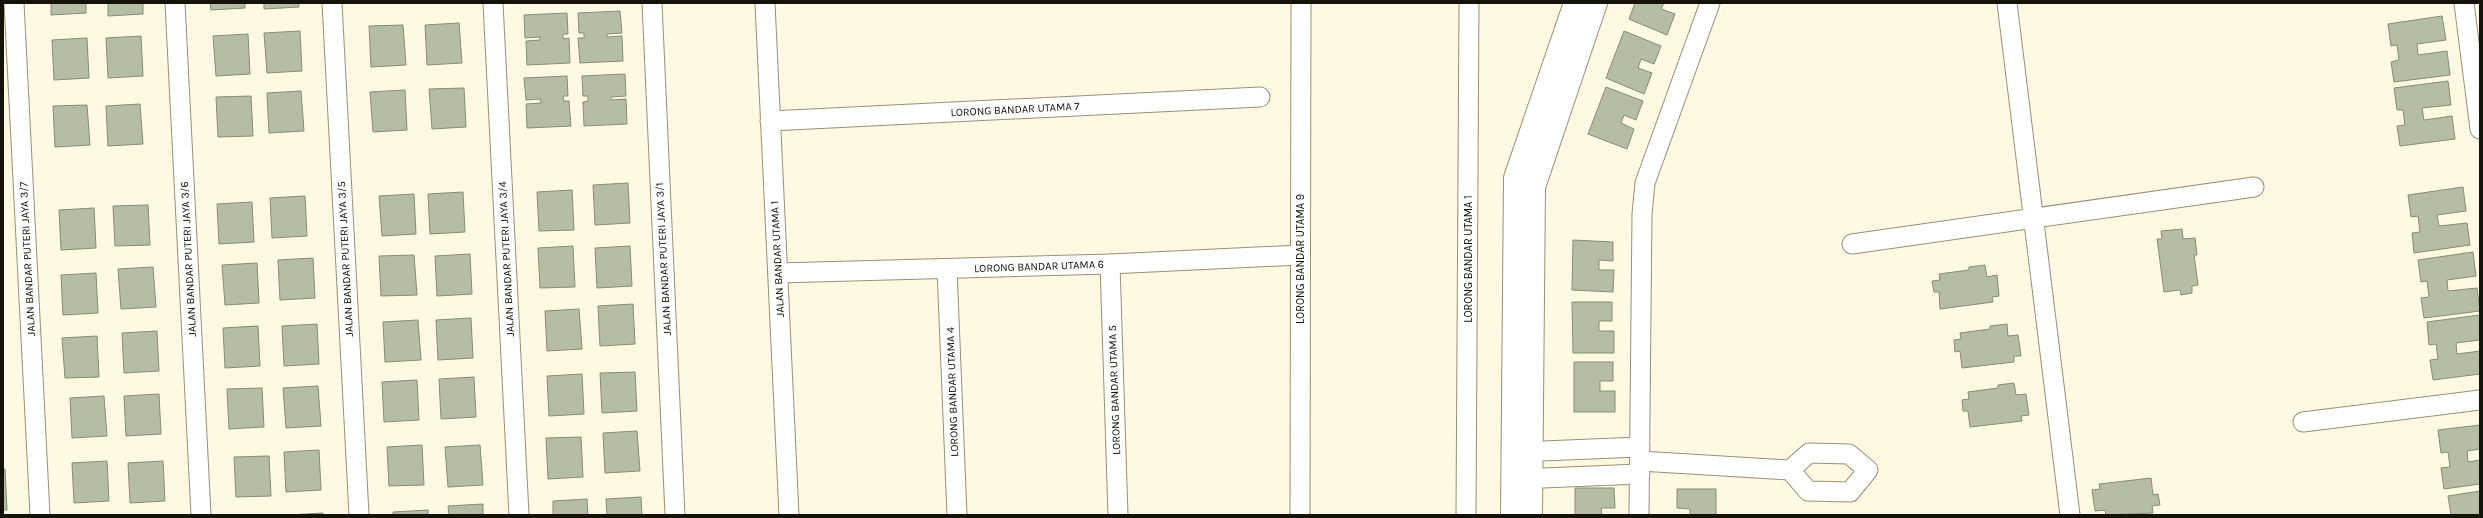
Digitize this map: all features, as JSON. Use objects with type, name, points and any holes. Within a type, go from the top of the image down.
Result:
[{"type":"street","name":"JALAN BANDAR PUTERI JAYA 3/7","points":[[14,3],[40,515]]},
{"type":"street","name":"JALAN BANDAR PUTERI JAYA 3/6","points":[[176,3],[201,515]]},
{"type":"street","name":"JALAN BANDAR PUTERI JAYA 3/5","points":[[332,3],[359,515]]},
{"type":"street","name":"JALAN BANDAR PUTERI JAYA 3/4","points":[[493,3],[519,515]]},
{"type":"street","name":"JALAN BANDAR PUTERI JAYA 3/1","points":[[652,3],[675,515]]},
{"type":"street","name":"JALAN BANDAR UTAMA 1","points":[[765,3],[789,515]]},
{"type":"street","name":"LORONG BANDAR UTAMA 9","points":[[1300,515],[1301,3]]},
{"type":"street","name":"LORONG BANDAR UTAMA 1","points":[[1466,515],[1469,3]]},
{"type":"street","points":[[1523,452],[1515,178],[1574,3]]},
{"type":"street","points":[[1512,515],[1522,478],[1534,187],[1596,3]]},
{"type":"street","points":[[1639,515],[1642,214],[1645,183],[1710,3]]},
{"type":"street","points":[[2007,3],[2070,515]]},
{"type":"street","points":[[2464,3],[2480,129]]},
{"type":"street","name":"LORONG BANDAR UTAMA 7","points":[[770,121],[1260,97]]},
{"type":"street","points":[[1852,244],[2254,188]]},
{"type":"street","name":"LORONG BANDAR UTAMA 6","points":[[778,273],[1110,264],[1300,255]]},
{"type":"street","name":"LORONG BANDAR UTAMA 5","points":[[1110,264],[1118,515]]},
{"type":"street","name":"LORONG BANDAR UTAMA 4","points":[[947,269],[957,515]]},
{"type":"street","points":[[2303,422],[2480,400]]},
{"type":"street","points":[[1523,452],[1790,470]]},
{"type":"street","points":[[1522,478],[1640,461]]},
{"type":"street","points":[[1522,478],[1531,515]]},
{"type":"building","points":[[51,3],[86,3],[86,13],[51,15]]},
{"type":"building","points":[[108,3],[143,3],[143,14],[108,16]]},
{"type":"building","points":[[210,3],[245,3],[245,8],[211,10]]},
{"type":"building","points":[[264,3],[299,3],[299,7],[264,9]]},
{"type":"building","points":[[1635,3],[1664,3],[1661,9],[1675,14],[1667,35],[1629,19]]},
{"type":"building","points":[[620,11],[622,33],[607,34],[607,37],[622,36],[623,61],[580,63],[578,38],[584,38],[584,33],[579,33],[578,13]]},
{"type":"building","points":[[567,13],[568,34],[563,34],[563,39],[569,38],[570,63],[527,65],[526,41],[540,40],[540,37],[525,38],[524,15]]},
{"type":"building","points":[[2442,16],[2446,40],[2417,44],[2418,55],[2447,51],[2450,75],[2394,82],[2391,62],[2399,60],[2397,45],[2391,46],[2388,24]]},
{"type":"building","points":[[459,23],[462,63],[427,65],[425,25]]},
{"type":"building","points":[[403,25],[406,65],[371,67],[369,26]]},
{"type":"building","points":[[300,31],[302,71],[267,73],[264,33]]},
{"type":"building","points":[[1624,31],[1661,46],[1654,64],[1641,59],[1638,68],[1652,73],[1644,94],[1606,78]]},
{"type":"building","points":[[248,34],[250,74],[216,76],[213,36]]},
{"type":"building","points":[[141,36],[143,76],[108,78],[106,38]]},
{"type":"building","points":[[87,38],[89,78],[54,80],[52,40]]},
{"type":"building","points":[[625,74],[626,96],[611,97],[611,100],[626,99],[627,124],[584,126],[583,102],[588,101],[588,96],[583,96],[582,76]]},
{"type":"building","points":[[567,76],[568,96],[563,96],[564,101],[569,101],[571,126],[527,128],[526,104],[541,103],[540,99],[526,100],[524,78]]},
{"type":"building","points":[[2448,81],[2451,105],[2422,108],[2424,120],[2452,116],[2455,139],[2400,146],[2397,126],[2405,125],[2403,110],[2397,110],[2394,88]]},
{"type":"building","points":[[1606,87],[1643,101],[1636,120],[1624,115],[1621,123],[1634,129],[1627,149],[1588,134]]},
{"type":"building","points":[[464,88],[466,127],[432,129],[429,89]]},
{"type":"building","points":[[405,90],[407,130],[373,132],[370,92]]},
{"type":"building","points":[[301,91],[304,131],[269,133],[267,93]]},
{"type":"building","points":[[251,96],[253,136],[218,137],[216,97]]},
{"type":"building","points":[[140,104],[143,144],[108,146],[106,106]]},
{"type":"building","points":[[87,105],[90,145],[55,147],[53,106]]},
{"type":"building","points":[[628,183],[630,223],[595,225],[593,185]]},
{"type":"building","points":[[2463,187],[2466,211],[2437,215],[2439,226],[2467,223],[2470,245],[2414,253],[2412,233],[2420,232],[2418,216],[2411,217],[2408,195]]},
{"type":"building","points":[[572,190],[574,230],[539,231],[537,192]]},
{"type":"building","points":[[463,192],[465,232],[430,234],[428,194]]},
{"type":"building","points":[[414,194],[416,234],[382,236],[379,196]]},
{"type":"building","points":[[305,196],[307,236],[272,238],[270,198]]},
{"type":"building","points":[[252,202],[254,242],[219,244],[217,204]]},
{"type":"building","points":[[148,205],[150,245],[115,246],[113,206]]},
{"type":"building","points":[[94,208],[96,248],[61,250],[59,210]]},
{"type":"building","points":[[2182,229],[2183,239],[2195,238],[2197,255],[2194,255],[2198,285],[2192,286],[2192,293],[2181,295],[2180,290],[2164,292],[2157,239],[2162,239],[2161,231]]},
{"type":"building","points":[[1573,240],[1613,242],[1613,261],[1599,260],[1599,270],[1614,270],[1613,292],[1572,290]]},
{"type":"building","points":[[573,246],[575,287],[540,288],[538,248]]},
{"type":"building","points":[[630,246],[632,286],[597,288],[595,248]]},
{"type":"building","points":[[2473,252],[2476,276],[2447,280],[2448,291],[2477,288],[2480,311],[2424,318],[2421,298],[2429,297],[2427,281],[2421,282],[2418,260]]},
{"type":"building","points":[[470,254],[472,294],[437,296],[435,256]]},
{"type":"building","points":[[414,255],[417,295],[381,296],[379,256]]},
{"type":"building","points":[[313,258],[315,298],[280,300],[278,260]]},
{"type":"building","points":[[257,263],[259,303],[225,305],[222,265]]},
{"type":"building","points":[[1985,265],[1987,277],[1997,275],[1999,296],[1992,297],[1993,302],[1940,309],[1939,292],[1934,292],[1932,281],[1940,280],[1939,274],[1969,270],[1969,267]]},
{"type":"building","points":[[153,267],[156,307],[121,309],[118,269]]},
{"type":"building","points":[[96,273],[98,313],[63,315],[61,275]]},
{"type":"building","points":[[1572,302],[1612,302],[1612,321],[1599,321],[1599,331],[1614,331],[1614,353],[1573,353]]},
{"type":"building","points":[[633,304],[635,344],[600,346],[598,306]]},
{"type":"building","points":[[579,309],[582,349],[547,351],[545,311]]},
{"type":"building","points":[[2480,315],[2480,340],[2456,343],[2457,354],[2480,351],[2480,374],[2433,380],[2430,360],[2438,359],[2436,344],[2429,345],[2427,322]]},
{"type":"building","points":[[471,318],[473,358],[438,360],[436,320]]},
{"type":"building","points":[[418,320],[421,360],[385,362],[383,322]]},
{"type":"building","points":[[317,324],[319,364],[284,366],[282,326]]},
{"type":"building","points":[[2007,324],[2008,336],[2018,335],[2021,356],[2014,356],[2014,362],[1962,368],[1960,351],[1955,352],[1954,340],[1961,339],[1960,333],[1990,329],[1990,326]]},
{"type":"building","points":[[258,326],[260,366],[225,368],[223,328]]},
{"type":"building","points":[[157,331],[159,371],[124,373],[122,333]]},
{"type":"building","points":[[97,336],[99,377],[65,378],[62,338]]},
{"type":"building","points":[[1574,362],[1613,362],[1613,381],[1600,381],[1600,391],[1615,391],[1615,412],[1574,412]]},
{"type":"building","points":[[635,372],[637,411],[602,413],[600,373]]},
{"type":"building","points":[[582,374],[584,414],[549,416],[547,376]]},
{"type":"building","points":[[474,377],[476,417],[441,419],[439,379]]},
{"type":"building","points":[[417,380],[419,420],[384,422],[382,382]]},
{"type":"building","points":[[2014,383],[2016,395],[2026,394],[2029,415],[2021,416],[2022,421],[1970,427],[1968,411],[1963,411],[1962,400],[1969,399],[1968,392],[1998,388],[1998,385]]},
{"type":"building","points":[[318,386],[321,426],[286,428],[283,388]]},
{"type":"building","points":[[262,388],[264,427],[229,429],[227,389]]},
{"type":"building","points":[[159,394],[161,434],[126,436],[124,396]]},
{"type":"building","points":[[104,396],[107,436],[72,438],[70,398]]},
{"type":"building","points":[[2480,425],[2480,449],[2467,451],[2468,462],[2480,460],[2480,484],[2444,489],[2441,468],[2450,467],[2448,452],[2441,453],[2438,430]]},
{"type":"building","points":[[637,431],[640,471],[605,473],[603,433]]},
{"type":"building","points":[[581,437],[583,477],[548,479],[546,438]]},
{"type":"building","points":[[422,445],[424,485],[389,486],[387,447]]},
{"type":"building","points":[[480,445],[483,485],[448,487],[445,447]]},
{"type":"building","points":[[319,450],[321,490],[286,492],[284,452]]},
{"type":"building","points":[[269,456],[271,496],[236,497],[234,457]]},
{"type":"building","points":[[107,461],[109,501],[74,503],[72,463]]},
{"type":"building","points":[[163,461],[165,501],[130,503],[128,463]]},
{"type":"building","points":[[5,469],[7,510],[3,510],[3,470]]},
{"type":"building","points":[[2151,478],[2153,495],[2158,494],[2160,505],[2152,506],[2153,513],[2106,515],[2105,510],[2095,511],[2092,490],[2100,489],[2099,484]]},
{"type":"building","points":[[1575,488],[1614,488],[1615,508],[1601,508],[1602,515],[1575,515]]},
{"type":"building","points":[[1677,489],[1716,489],[1716,515],[1690,515],[1690,509],[1677,508]]},
{"type":"building","points":[[2480,491],[2480,515],[2451,515],[2448,496]]},
{"type":"building","points":[[641,497],[642,515],[607,515],[606,499]]},
{"type":"building","points":[[587,499],[588,515],[553,515],[553,501]]},
{"type":"building","points":[[483,504],[483,515],[449,515],[448,506]]},
{"type":"building","points":[[428,510],[428,515],[393,515],[393,512]]},
{"type":"building","points":[[323,513],[323,515],[288,515]]}]
